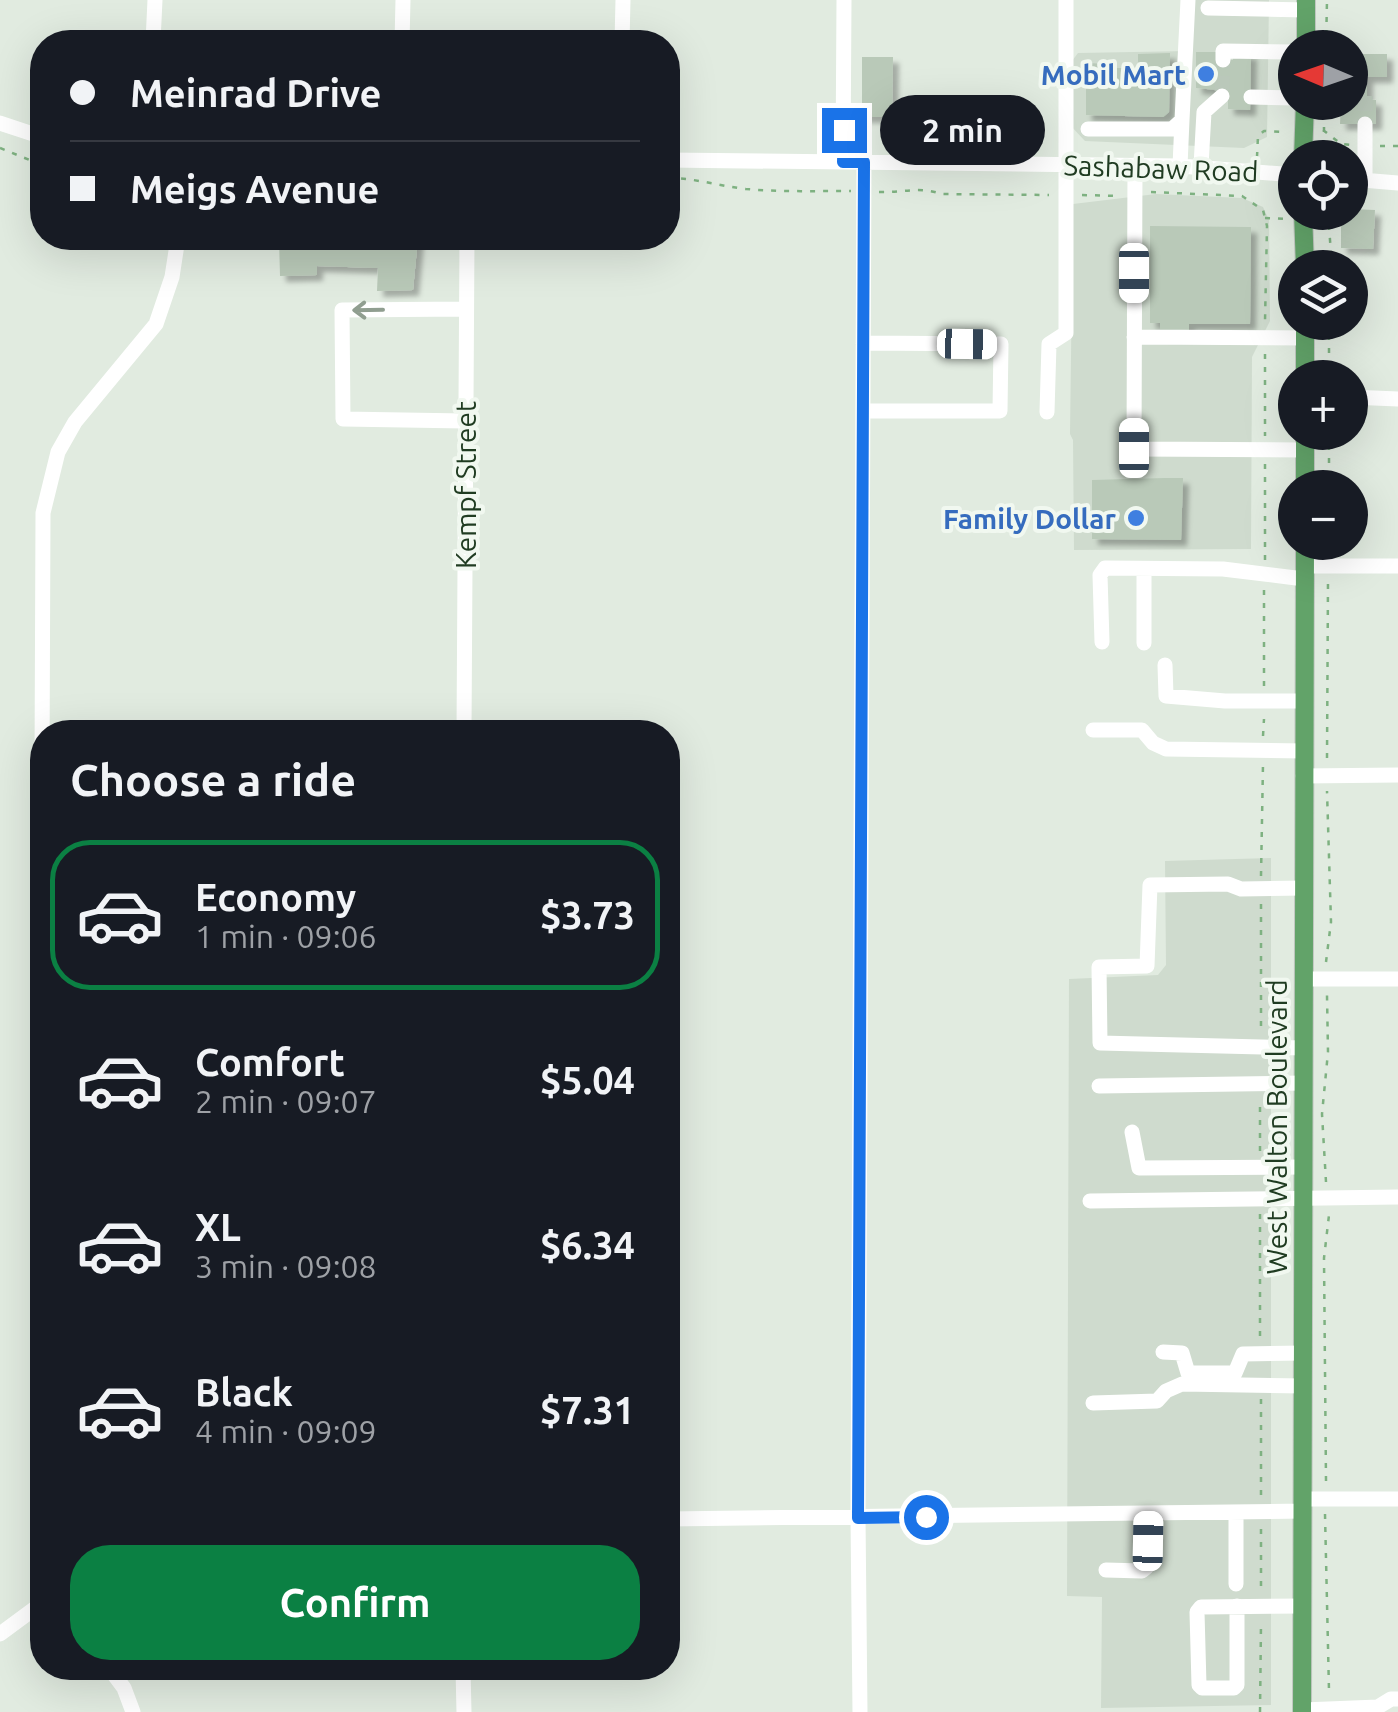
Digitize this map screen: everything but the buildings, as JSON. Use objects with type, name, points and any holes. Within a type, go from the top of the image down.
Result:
[{"type":"main road","points":[[1304,120],[1304,140]]},
{"type":"main road","name":"West Walton Boulevard","points":[[1302,1711],[1305,560]]},
{"type":"street","points":[[154,30],[155,0]]},
{"type":"street","points":[[402,30],[403,0]]},
{"type":"street","points":[[622,30],[623,0]]},
{"type":"street","points":[[843,162],[844,0]]},
{"type":"street","points":[[1047,412],[1049,344],[1066,333],[1066,0]]},
{"type":"street","points":[[1180,166],[1188,0]]},
{"type":"street","points":[[1208,8],[1306,5]]},
{"type":"street","points":[[1223,60],[1224,50],[1278,52]]},
{"type":"street","points":[[1201,166],[1204,112],[1224,94]]},
{"type":"street","points":[[1251,96],[1278,97]]},
{"type":"street","points":[[1088,129],[1172,130],[1182,120]]},
{"type":"street","points":[[0,123],[30,132]]},
{"type":"street","points":[[1363,140],[1365,124]]},
{"type":"street","name":"Sashabaw Road","points":[[680,160],[1201,166],[1278,173]]},
{"type":"street","points":[[860,1712],[864,162]]},
{"type":"street","points":[[1135,165],[1134,448],[1278,447]]},
{"type":"street","points":[[1368,181],[1398,183]]},
{"type":"street","points":[[42,720],[43,513],[58,452],[74,422],[156,324],[172,277],[176,250]]},
{"type":"street","name":"Kempf Street","points":[[464,720],[467,250]]},
{"type":"street","points":[[466,308],[342,310],[343,419],[466,421]]},
{"type":"street","points":[[1134,338],[1278,330]]},
{"type":"street","points":[[863,410],[1000,412],[1001,344],[864,342]]},
{"type":"street","points":[[1368,398],[1398,399]]},
{"type":"street","points":[[1102,642],[1100,575],[1105,568],[1222,569],[1264,574],[1305,573],[1328,566],[1398,566]]},
{"type":"street","points":[[1144,569],[1144,643]]},
{"type":"street","points":[[1164,665],[1166,696],[1304,701]]},
{"type":"street","points":[[1093,730],[1142,730],[1153,743],[1166,748],[1304,750]]},
{"type":"street","points":[[1304,776],[1398,775]]},
{"type":"street","points":[[1304,888],[1150,885],[1147,966],[1099,967],[1100,1043],[1304,1048]]},
{"type":"street","points":[[1303,979],[1398,979]]},
{"type":"street","points":[[1099,1086],[1304,1083]]},
{"type":"street","points":[[1132,1132],[1139,1168],[1304,1167]]},
{"type":"street","points":[[1090,1201],[1398,1198]]},
{"type":"street","points":[[1164,1352],[1182,1353],[1188,1374],[1235,1373],[1242,1354],[1303,1353]]},
{"type":"street","points":[[1094,1403],[1157,1402],[1166,1390],[1182,1384],[1303,1386]]},
{"type":"street","points":[[680,1520],[1260,1512],[1325,1499],[1398,1499]]},
{"type":"street","points":[[1236,1512],[1236,1584]]},
{"type":"street","points":[[1106,1570],[1147,1568],[1148,1514]]},
{"type":"street","points":[[1236,1606],[1237,1685],[1202,1688],[1198,1612],[1202,1607],[1236,1606],[1302,1606]]},
{"type":"street","points":[[0,1634],[30,1612]]},
{"type":"street","points":[[118,1680],[133,1712]]},
{"type":"street","points":[[463,1680],[464,1712]]},
{"type":"street","points":[[1302,1711],[1380,1710],[1391,1699],[1398,1699]]},
{"type":"path","points":[[1326,30],[1327,0]]},
{"type":"path","points":[[1257,171],[1258,136],[1264,130],[1304,133]]},
{"type":"path","points":[[0,148],[30,160]]},
{"type":"path","points":[[680,178],[753,189],[902,193],[925,188],[942,194],[1149,192],[1242,196],[1263,210],[1267,226],[1261,1047]]},
{"type":"path","points":[[1328,560],[1331,922],[1326,951],[1328,1052],[1322,1114],[1330,1222],[1324,1258],[1325,1499],[1329,1690],[1334,1711]]},
{"type":"path","points":[[1260,1082],[1260,1167]]},
{"type":"path","points":[[1260,1198],[1260,1354]]},
{"type":"path","points":[[1260,1386],[1260,1712]]},
{"type":"shaded area","points":[[1192,0],[1269,0],[1267,137],[1244,148],[1085,141],[1070,125],[1072,61],[1078,53],[1190,51]]},
{"type":"shaded area","points":[[1156,194],[1242,198],[1263,207],[1269,220],[1270,321],[1252,357],[1251,549],[1074,550],[1070,434],[1073,204]]},
{"type":"shaded area","points":[[1271,858],[1271,1705],[1101,1708],[1102,1597],[1067,1596],[1069,979],[1158,975],[1166,965],[1165,861]]},
{"type":"tunnel","points":[[1222,91],[1223,60]]},
{"type":"place","name":"Mobil Mart","points":[[1206,74]]},
{"type":"place","name":"Family Dollar","points":[[1136,518]]},
{"type":"route","points":[[844,130],[843,162],[864,162],[858,1518],[926,1517]]}]
